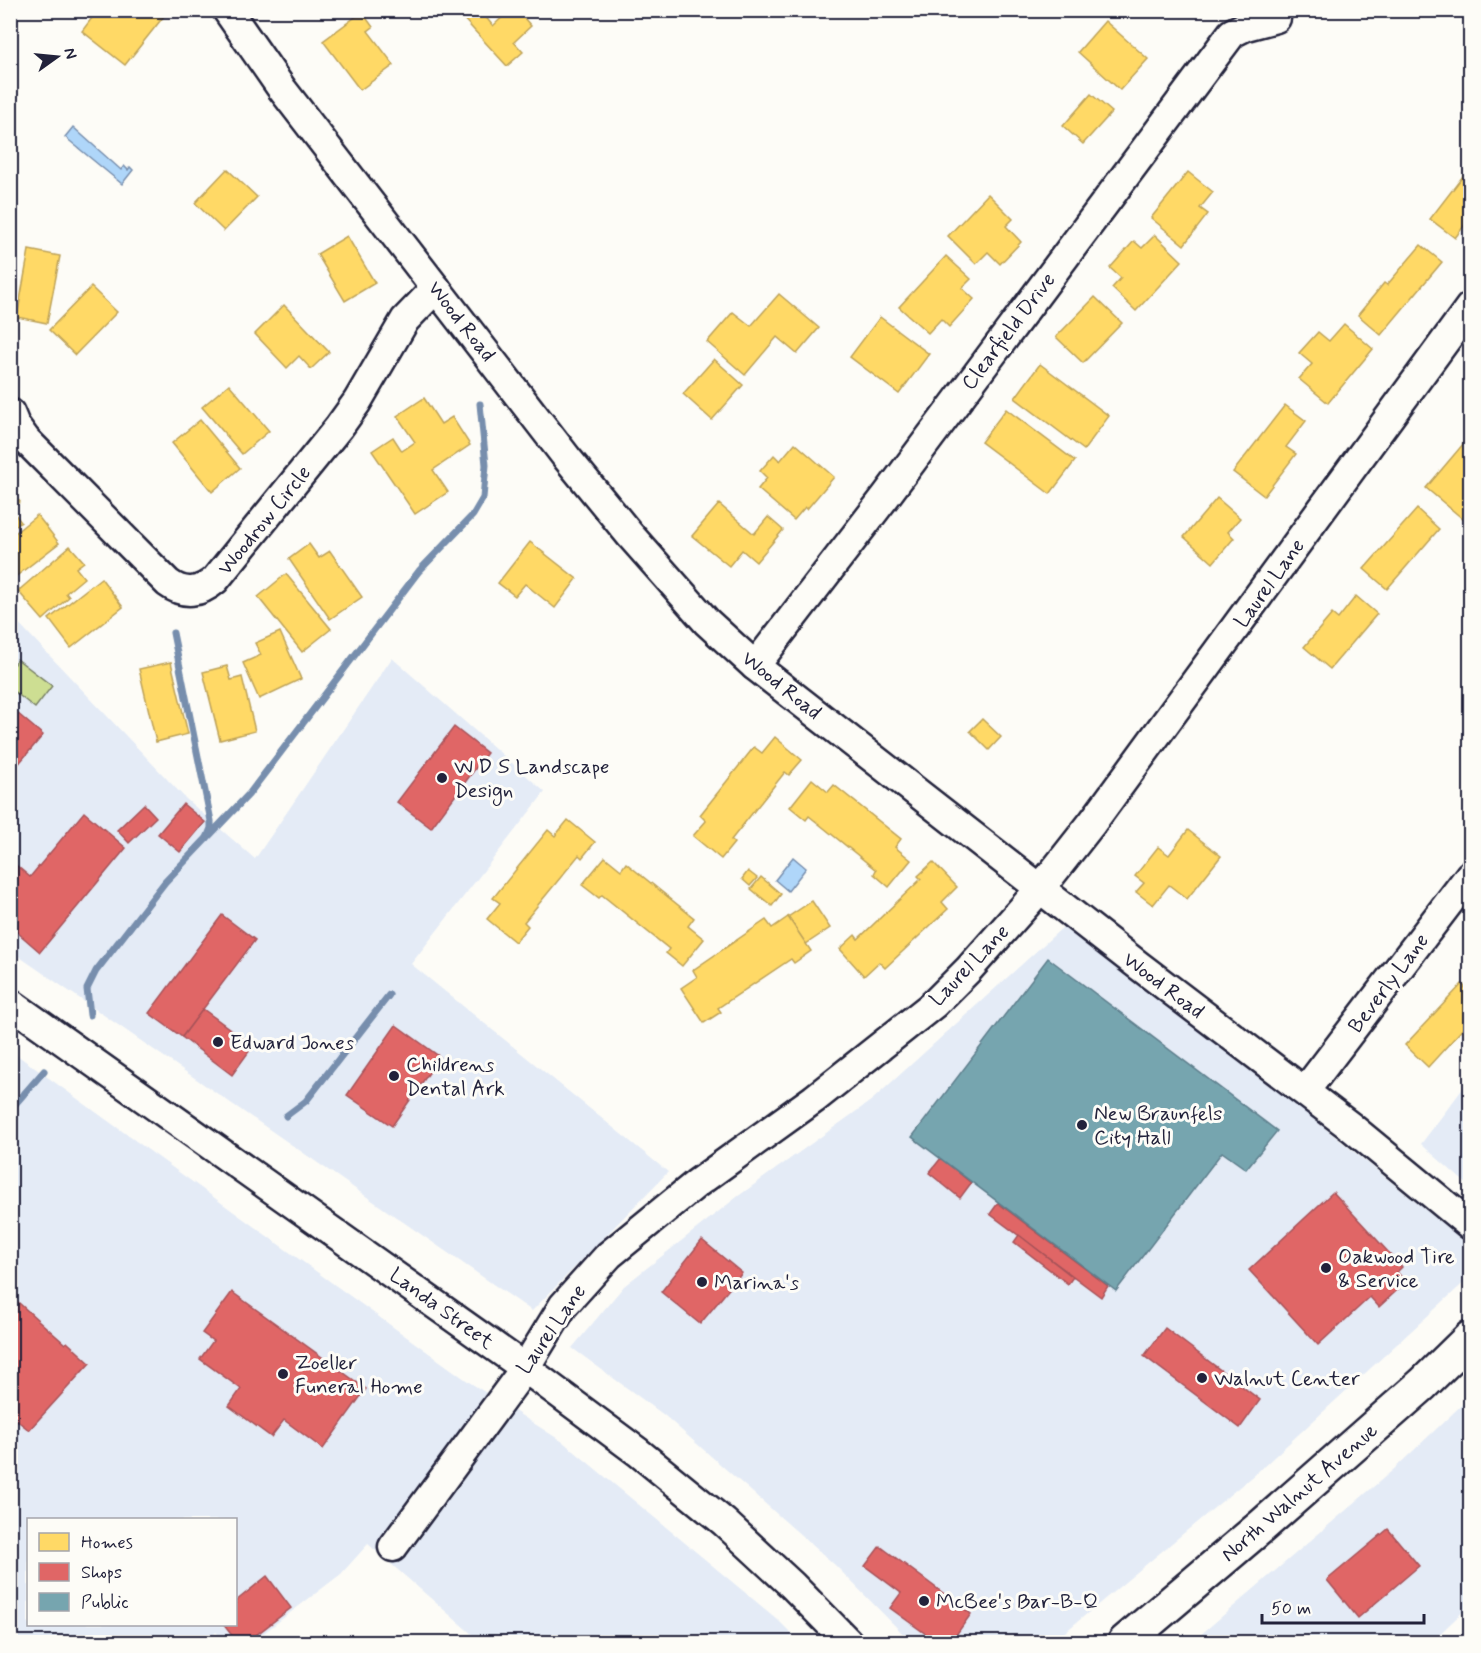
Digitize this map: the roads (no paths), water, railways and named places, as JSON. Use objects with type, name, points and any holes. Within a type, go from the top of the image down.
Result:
[{"type":"main road","name":"North Walnut Avenue","points":[[1125,1642],[1263,1525],[1423,1384],[1470,1338]]},
{"type":"street","name":"Wood Road","points":[[227,10],[282,89],[567,458],[630,535],[707,622],[755,666],[1040,889],[1305,1091],[1470,1225]]},
{"type":"street","name":"Clearfield Drive","points":[[755,666],[886,496],[1232,33],[1246,26],[1276,18]]},
{"type":"street","name":"Woodrow Circle","points":[[10,413],[15,425],[26,440],[168,583],[183,591],[201,590],[214,580],[339,427],[357,402],[405,320],[436,288]]},
{"type":"street","name":"Laurel Lane","points":[[393,1547],[525,1368],[564,1306],[609,1255],[696,1184],[814,1099],[934,1004],[968,970],[1040,889],[1092,823],[1470,307]]},
{"type":"street","name":"Beverly Lane","points":[[1305,1091],[1470,874]]},
{"type":"street","name":"Landa Street","points":[[10,1004],[525,1368],[638,1452],[716,1516],[792,1585],[848,1642]]},
{"type":"water","points":[[73,127],[121,170],[124,166],[128,170],[130,167],[133,170],[122,184],[65,137]]},
{"type":"water","points":[[793,857],[806,868],[788,891],[775,880]]},
{"type":"waterway","points":[[207,838],[249,794],[419,571],[473,515],[483,498],[486,465],[480,404]]},
{"type":"waterway","points":[[90,1015],[87,989],[96,971],[165,882],[207,838],[211,828],[173,633]]},
{"type":"waterway","points":[[286,1116],[306,1101],[389,995]]},
{"type":"waterway","points":[[10,1110],[44,1071]]},
{"type":"place","name":"W D S Landscape Design","points":[[442,778]]},
{"type":"place","name":"Edward Jones","points":[[218,1042]]},
{"type":"place","name":"Childrens Dental Ark","points":[[394,1076]]},
{"type":"place","name":"New Braunfels City Hall","points":[[1082,1125]]},
{"type":"place","name":"Oakwood Tire & Service","points":[[1326,1268]]},
{"type":"place","name":"Marina's","points":[[702,1282]]},
{"type":"place","name":"Zoeller Funeral Home","points":[[283,1374]]},
{"type":"place","name":"Walnut Center","points":[[1202,1378]]},
{"type":"place","name":"McBee's Bar-B-Q","points":[[924,1601]]}]
